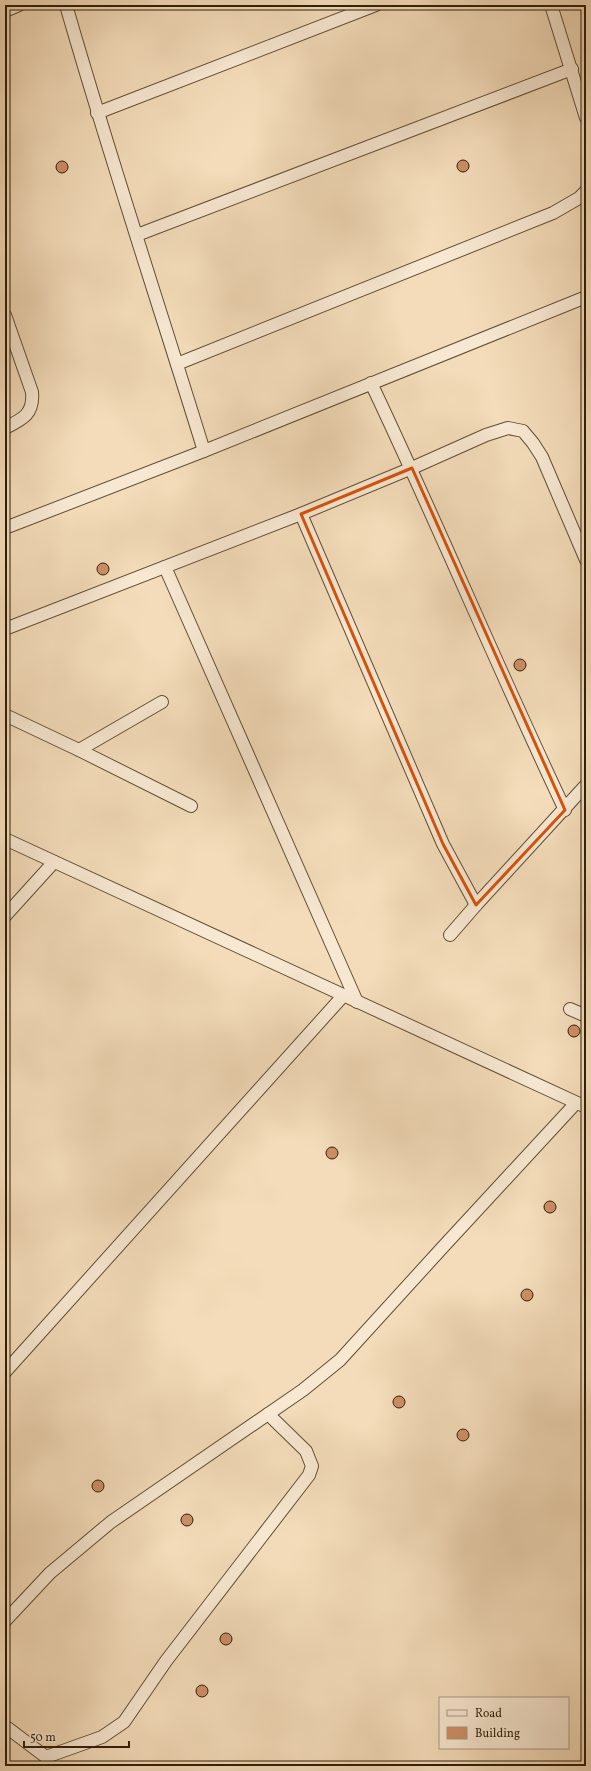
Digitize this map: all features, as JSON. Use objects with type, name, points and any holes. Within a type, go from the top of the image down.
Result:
[{"type":"street","points":[[5,11],[19,5]]},
{"type":"street","points":[[66,5],[97,113],[137,235],[204,451]]},
{"type":"street","points":[[97,113],[376,5]]},
{"type":"street","points":[[551,5],[586,118]]},
{"type":"street","points":[[137,235],[572,69]]},
{"type":"street","points":[[177,364],[553,213],[578,198],[586,191]]},
{"type":"street","points":[[5,528],[204,451],[371,383],[518,326],[586,297]]},
{"type":"street","points":[[5,315],[32,392],[33,404],[27,414],[17,422],[5,428]]},
{"type":"street","points":[[371,383],[412,468],[497,664],[565,810]]},
{"type":"street","points":[[5,629],[301,514],[412,468],[486,435],[508,428],[522,431],[533,442],[542,457],[586,560]]},
{"type":"street","points":[[301,514],[442,844],[476,905]]},
{"type":"street","points":[[165,567],[357,1002]]},
{"type":"street","points":[[79,750],[162,702]]},
{"type":"street","points":[[5,716],[79,750],[191,806]]},
{"type":"street","points":[[450,935],[565,810],[586,785]]},
{"type":"street","points":[[5,839],[581,1105],[340,1360],[325,1374],[111,1522],[50,1573],[5,1621]]},
{"type":"street","points":[[5,916],[54,862]]},
{"type":"street","points":[[5,1372],[343,996]]},
{"type":"street","points":[[570,1009],[586,1016]]},
{"type":"street","points":[[5,1726],[44,1762],[102,1737],[124,1722],[166,1661],[309,1475],[312,1466],[306,1451],[268,1414]]},
{"type":"highlighted area","points":[[412,468],[565,810],[476,905],[443,844],[301,514]]},
{"type":"building","points":[[461,160],[465,160],[469,166],[465,172],[461,172],[457,168],[457,164]]},
{"type":"building","points":[[60,161],[64,161],[68,167],[64,173],[60,173],[56,169],[56,165]]},
{"type":"building","points":[[103,563],[107,565],[109,569],[107,573],[103,575],[99,573],[97,569],[99,565]]},
{"type":"building","points":[[520,659],[524,661],[526,665],[524,669],[520,671],[516,669],[514,665],[516,661]]},
{"type":"building","points":[[574,1025],[578,1027],[580,1031],[578,1035],[574,1037],[570,1035],[568,1031],[570,1027]]},
{"type":"building","points":[[330,1147],[334,1147],[338,1153],[334,1159],[330,1159],[326,1155],[326,1151]]},
{"type":"building","points":[[550,1201],[554,1203],[556,1207],[554,1211],[550,1213],[546,1211],[544,1207],[546,1203]]},
{"type":"building","points":[[527,1289],[531,1291],[533,1295],[531,1299],[527,1301],[523,1299],[521,1295],[523,1291]]},
{"type":"building","points":[[397,1396],[401,1396],[405,1402],[401,1408],[397,1408],[393,1404],[393,1400]]},
{"type":"building","points":[[463,1429],[467,1431],[469,1435],[467,1439],[463,1441],[459,1439],[457,1435],[459,1431]]},
{"type":"building","points":[[98,1480],[102,1482],[104,1486],[102,1490],[98,1492],[94,1490],[92,1486],[94,1482]]},
{"type":"building","points":[[187,1514],[191,1516],[193,1520],[191,1524],[187,1526],[183,1524],[181,1520],[183,1516]]},
{"type":"building","points":[[226,1633],[230,1635],[232,1639],[230,1643],[226,1645],[222,1643],[220,1639],[222,1635]]},
{"type":"building","points":[[202,1685],[206,1687],[208,1691],[206,1695],[202,1697],[198,1695],[196,1691],[198,1687]]}]
